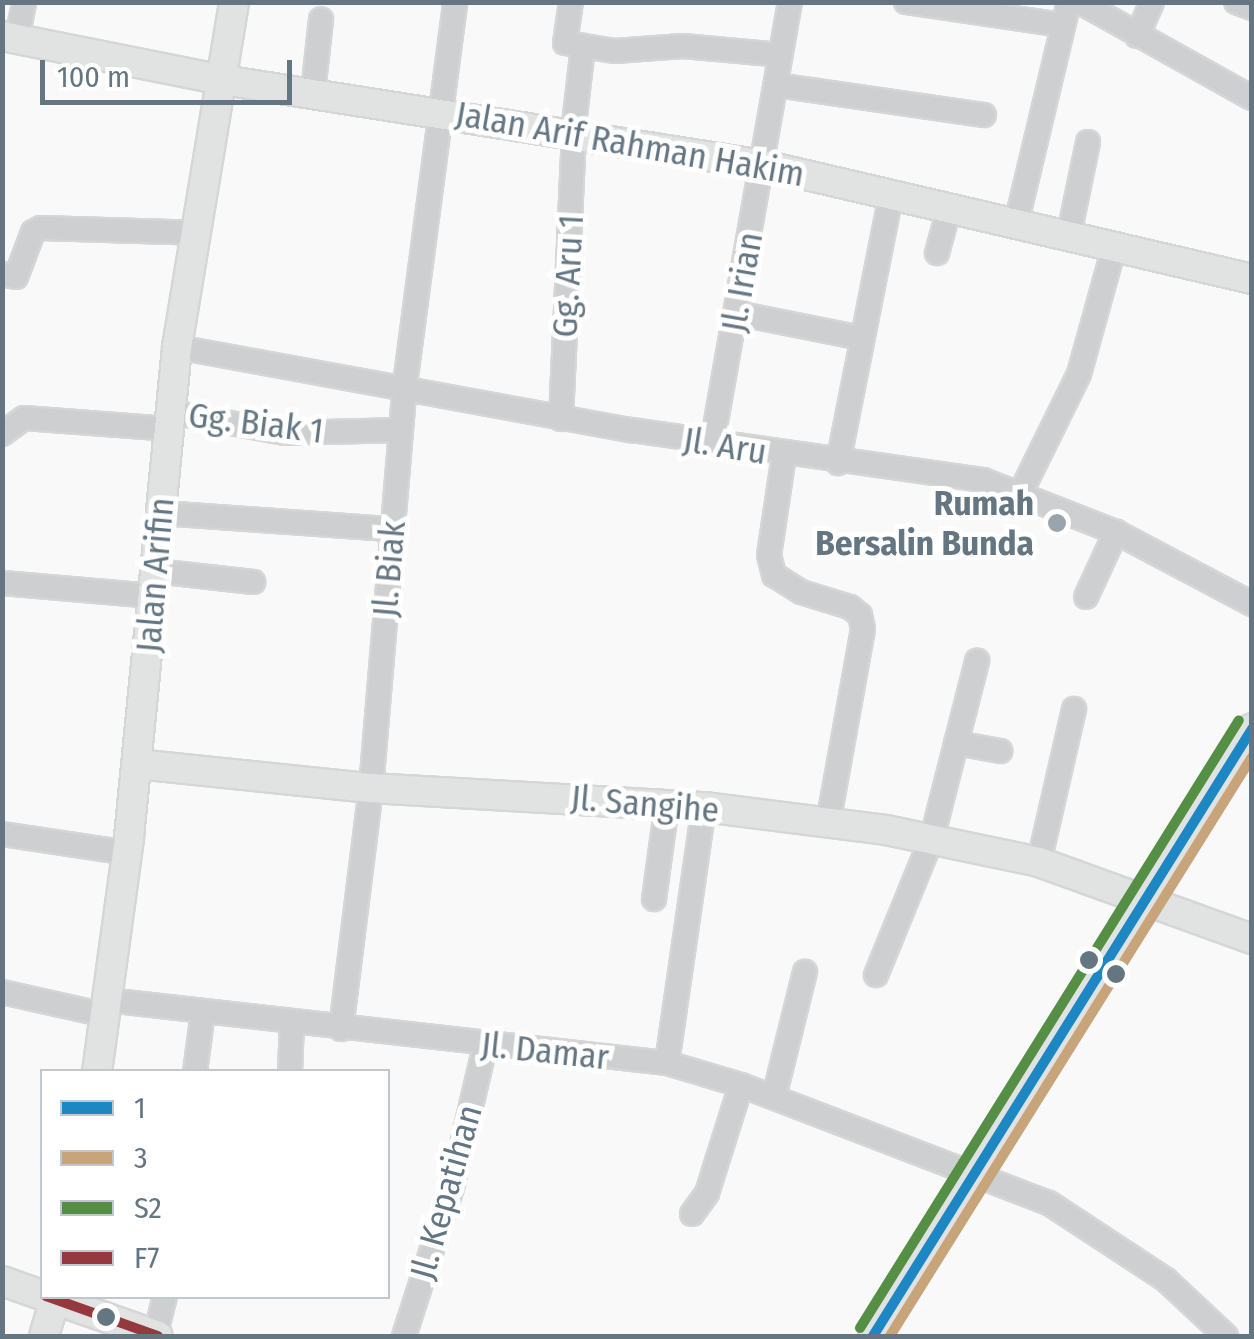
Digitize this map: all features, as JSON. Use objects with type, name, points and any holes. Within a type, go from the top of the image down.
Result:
[{"type":"main road","name":"Jalan Arifin","points":[[97,1069],[137,764],[177,347],[234,2]]},
{"type":"main road","name":"Jalan Arif Rahman Hakim","points":[[10,37],[223,80],[441,110],[763,165],[1252,278]]},
{"type":"main road","points":[[873,1336],[972,1169],[1252,728]]},
{"type":"main road","name":"Jl. Sangihe","points":[[137,764],[371,788],[704,807],[932,838],[1039,862],[1143,903],[1252,939]]},
{"type":"main road","points":[[2,1282],[40,1294]]},
{"type":"main road","points":[[44,1336],[55,1299],[156,1336]]},
{"type":"street","points":[[10,37],[24,2]]},
{"type":"street","name":"Jl. Biak","points":[[341,1029],[371,788],[404,392],[455,2]]},
{"type":"street","points":[[571,2],[560,41],[624,51],[683,46],[781,55]]},
{"type":"street","name":"Jl. Irian","points":[[712,444],[790,2]]},
{"type":"street","points":[[906,2],[1066,14],[1016,224]]},
{"type":"street","points":[[1080,2],[1252,98]]},
{"type":"street","points":[[1137,36],[1152,2]]},
{"type":"street","points":[[1236,2],[1252,8]]},
{"type":"street","points":[[313,92],[321,19]]},
{"type":"street","name":"Gg. Aru 1","points":[[560,418],[582,46]]},
{"type":"street","points":[[776,85],[984,115]]},
{"type":"street","points":[[1070,234],[1088,142]]},
{"type":"street","points":[[838,464],[891,196]]},
{"type":"street","points":[[937,253],[949,209]]},
{"type":"street","points":[[2,274],[16,277],[33,232],[41,228],[196,234]]},
{"type":"street","points":[[1022,492],[1079,374],[1115,244]]},
{"type":"street","points":[[736,314],[861,338]]},
{"type":"street","name":"Jl. Aru","points":[[177,347],[404,392],[712,444],[838,464],[954,474],[1022,492],[1116,532],[1252,604]]},
{"type":"street","name":"Gg. Biak 1","points":[[2,434],[24,418],[170,421],[286,433],[401,430]]},
{"type":"street","points":[[784,455],[768,554],[774,575],[850,607],[860,615],[862,629],[828,823]]},
{"type":"street","points":[[161,513],[392,528]]},
{"type":"street","points":[[1086,597],[1116,532]]},
{"type":"street","points":[[2,583],[253,582]]},
{"type":"street","points":[[876,976],[932,838],[977,661]]},
{"type":"street","points":[[1039,862],[1074,709]]},
{"type":"street","points":[[956,743],[1000,751]]},
{"type":"street","points":[[654,899],[667,804]]},
{"type":"street","points":[[667,1063],[704,807]]},
{"type":"street","points":[[2,834],[127,854]]},
{"type":"street","points":[[774,1097],[805,972]]},
{"type":"street","name":"Jl. Damar","points":[[2,992],[106,1008],[202,1012],[667,1063],[740,1085],[972,1169],[1092,1227],[1166,1280],[1226,1336]]},
{"type":"street","points":[[195,1069],[202,1012]]},
{"type":"street","points":[[290,1069],[292,1023]]},
{"type":"street","name":"Jl. Kepatihan","points":[[404,1336],[452,1188],[485,1046]]},
{"type":"street","points":[[692,1214],[708,1190],[740,1085]]},
{"type":"street","points":[[156,1336],[164,1299]]},
{"type":"transit line","name":"S2","points":[[860,1328],[1239,720]]},
{"type":"transit line","name":"1","points":[[873,1336],[1252,729]]},
{"type":"transit line","name":"3","points":[[890,1336],[1252,757]]},
{"type":"transit line","name":"F7","points":[[54,1299],[158,1336]]},
{"type":"place","name":"Rumah Bersalin Bunda","points":[[1057,523]]}]
